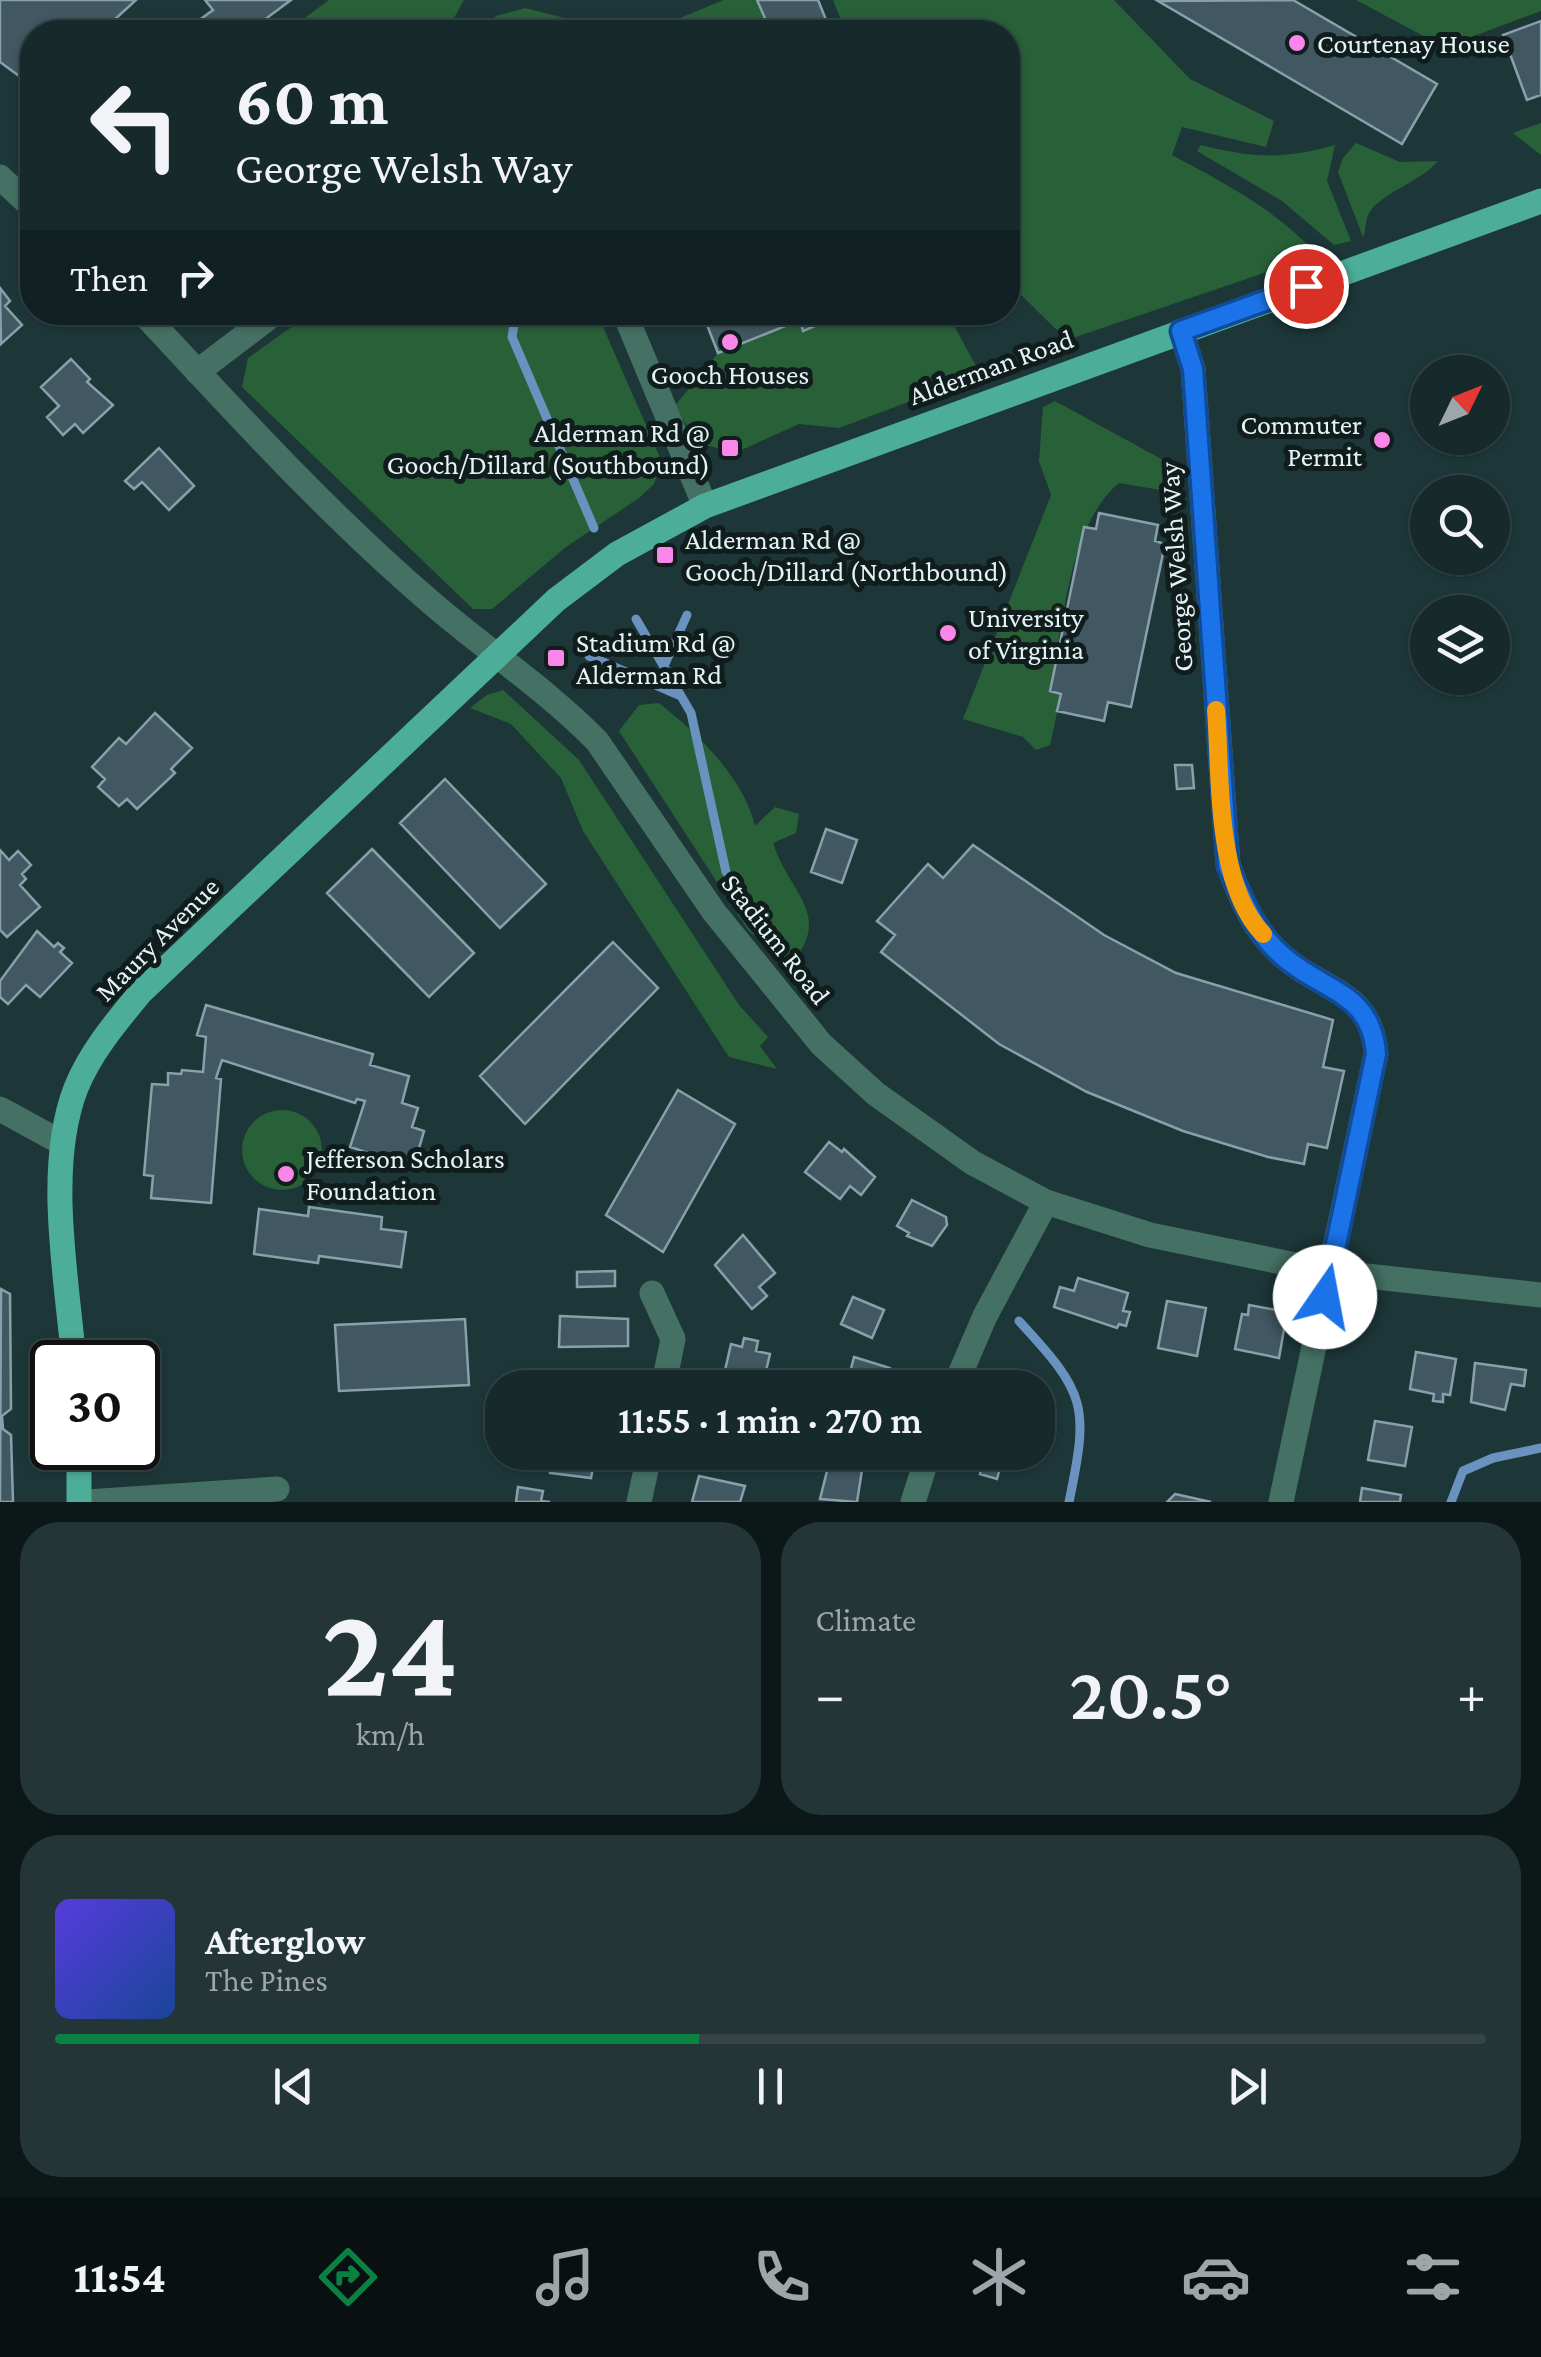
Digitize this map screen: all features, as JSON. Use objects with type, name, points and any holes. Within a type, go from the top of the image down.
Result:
[{"type":"main road","name":"Alderman Road","points":[[497,654],[544,610],[617,554],[705,506],[1541,201]]},
{"type":"main road","name":"Maury Avenue","points":[[73,1340],[62,1144],[76,1087],[116,1021],[140,993],[497,654]]},
{"type":"main road","points":[[79,1470],[79,1502]]},
{"type":"street","points":[[0,178],[20,196]]},
{"type":"street","name":"Stadium Road","points":[[154,325],[322,502],[427,599],[564,707],[598,740],[714,912],[821,1044],[923,1131],[1046,1202],[1150,1235],[1330,1272],[1541,1295]]},
{"type":"street","points":[[197,372],[259,325]]},
{"type":"street","points":[[629,325],[705,506]]},
{"type":"street","name":"George Welsh Way","points":[[1181,331],[1193,369],[1228,866],[1250,921],[1284,958],[1355,1004],[1374,1025],[1376,1054],[1330,1272]]},
{"type":"street","points":[[2,1116],[62,1144]]},
{"type":"street","points":[[962,1370],[984,1319],[1046,1202]]},
{"type":"street","points":[[1281,1502],[1330,1272]]},
{"type":"street","points":[[652,1293],[674,1339],[667,1370]]},
{"type":"street","points":[[640,1502],[646,1470]]},
{"type":"street","points":[[912,1502],[923,1470]]},
{"type":"street","points":[[87,1502],[277,1489]]},
{"type":"green space","points":[[329,0],[464,0],[453,20],[302,20]]},
{"type":"green space","points":[[724,0],[757,0],[765,20],[681,20]]},
{"type":"green space","points":[[833,0],[1114,0],[1190,79],[1274,121],[1266,147],[1182,127],[1172,155],[1266,210],[1316,253],[1307,258],[1305,252],[1292,255],[1293,263],[1067,340],[1020,294],[1020,20],[841,20]]},
{"type":"green space","points":[[1356,0],[1541,0],[1541,11],[1444,47]]},
{"type":"green space","points":[[525,8],[572,20],[492,20]]},
{"type":"green space","points":[[1541,123],[1541,155],[1513,133]]},
{"type":"green space","points":[[1356,143],[1400,162],[1438,161],[1373,208],[1363,237],[1338,172],[1343,158]]},
{"type":"green space","points":[[1201,145],[1268,156],[1335,145],[1327,181],[1351,241],[1334,245],[1282,201],[1197,151]]},
{"type":"green space","points":[[294,325],[602,325],[662,462],[654,484],[639,498],[566,547],[492,609],[473,609],[242,387],[248,358]]},
{"type":"green space","points":[[788,325],[802,325],[804,330],[817,325],[954,325],[976,366],[972,378],[839,428],[799,424],[735,453],[699,443],[674,407],[718,353]]},
{"type":"green space","points":[[1055,401],[1165,461],[1161,490],[1119,483],[1102,501],[1089,524],[1078,550],[1064,608],[1050,691],[1061,694],[1050,745],[1036,750],[1023,737],[963,719],[1051,495],[1039,461],[1043,407]]},
{"type":"green space","points":[[503,690],[579,760],[739,1005],[768,1037],[760,1046],[777,1069],[729,1057],[583,831],[561,778],[511,724],[470,708],[487,695]]},
{"type":"green space","points":[[659,703],[703,742],[730,774],[755,826],[775,807],[799,814],[796,833],[773,843],[809,919],[802,948],[788,966],[748,930],[619,731],[639,705]]},
{"type":"green space","points":[[282,1110],[297,1113],[310,1122],[319,1135],[319,1165],[310,1178],[297,1187],[282,1190],[267,1187],[254,1178],[245,1165],[242,1150],[245,1135],[254,1122],[267,1113]]},
{"type":"building","points":[[0,0],[136,0],[114,20],[20,20],[20,77],[0,62]]},
{"type":"building","points":[[205,0],[291,0],[264,20],[199,20],[213,10]]},
{"type":"building","points":[[757,0],[818,0],[826,20],[766,20]]},
{"type":"building","name":"Courtenay House","points":[[1293,0],[1437,84],[1402,144],[1158,1]]},
{"type":"building","points":[[1541,21],[1541,95],[1527,100],[1503,35]]},
{"type":"building","points":[[0,288],[10,301],[5,306],[22,325],[1,344]]},
{"type":"building","points":[[707,325],[788,325],[718,353]]},
{"type":"building","points":[[71,359],[90,379],[87,382],[113,405],[83,433],[75,424],[63,435],[47,417],[59,406],[41,387]]},
{"type":"building","points":[[159,448],[194,486],[169,510],[142,482],[134,489],[125,481]]},
{"type":"building","points":[[1099,513],[1158,525],[1155,541],[1165,544],[1131,707],[1108,702],[1104,721],[1057,711],[1061,694],[1050,691],[1084,527],[1096,529]]},
{"type":"building","points":[[155,713],[192,748],[171,769],[175,773],[137,809],[127,799],[119,806],[98,787],[105,779],[92,767],[119,738],[126,744]]},
{"type":"building","points":[[1175,765],[1192,765],[1194,788],[1177,789]]},
{"type":"building","points":[[445,779],[546,884],[500,928],[400,823]]},
{"type":"building","points":[[826,829],[857,840],[842,883],[811,872]]},
{"type":"building","points":[[973,845],[1104,935],[1176,973],[1333,1020],[1323,1067],[1344,1071],[1327,1148],[1308,1144],[1304,1164],[1268,1157],[1183,1131],[1087,1092],[999,1044],[881,952],[895,935],[877,921],[928,864],[943,878]]},
{"type":"building","points":[[372,849],[474,953],[429,997],[327,893]]},
{"type":"building","points":[[0,850],[9,860],[18,851],[31,865],[22,874],[26,879],[20,885],[40,907],[7,937],[0,930]]},
{"type":"building","points":[[37,931],[54,947],[58,943],[64,948],[60,952],[72,963],[40,997],[26,985],[8,1004],[0,997],[0,981]]},
{"type":"building","points":[[613,942],[658,988],[525,1124],[480,1076]]},
{"type":"building","points":[[206,1005],[373,1054],[370,1065],[409,1076],[402,1103],[418,1108],[412,1127],[424,1131],[415,1162],[401,1157],[399,1163],[350,1147],[365,1101],[357,1099],[355,1103],[222,1060],[216,1078],[221,1079],[211,1203],[151,1198],[153,1176],[144,1175],[152,1084],[168,1085],[168,1073],[203,1072],[206,1037],[197,1035]]},
{"type":"building","points":[[678,1090],[735,1124],[663,1252],[606,1215]]},
{"type":"building","points":[[829,1142],[842,1152],[844,1149],[875,1177],[861,1195],[850,1186],[840,1199],[805,1172]]},
{"type":"building","points":[[912,1200],[946,1217],[947,1225],[932,1246],[907,1236],[909,1233],[897,1226]]},
{"type":"building","points":[[309,1207],[382,1217],[381,1229],[406,1232],[401,1267],[319,1256],[318,1263],[254,1254],[259,1209],[308,1216]]},
{"type":"building","points":[[743,1235],[775,1273],[759,1287],[767,1296],[752,1309],[715,1265]]},
{"type":"building","points":[[615,1271],[615,1286],[577,1287],[577,1272]]},
{"type":"building","points":[[1078,1278],[1128,1293],[1123,1311],[1130,1312],[1126,1326],[1119,1324],[1117,1328],[1054,1307],[1060,1287],[1074,1291]]},
{"type":"building","points":[[1,1289],[10,1294],[11,1409],[2,1416],[3,1429],[11,1435],[13,1502],[0,1502]]},
{"type":"building","points":[[853,1297],[884,1310],[872,1338],[841,1324]]},
{"type":"building","points":[[1167,1301],[1206,1308],[1197,1356],[1158,1348]]},
{"type":"building","points":[[1249,1305],[1287,1312],[1279,1358],[1235,1349],[1242,1314],[1248,1315]]},
{"type":"building","points":[[560,1316],[628,1319],[628,1346],[559,1347]]},
{"type":"building","points":[[465,1319],[469,1385],[339,1391],[335,1325]]},
{"type":"building","points":[[744,1338],[758,1341],[756,1351],[770,1354],[766,1370],[725,1370],[731,1344],[742,1347]]},
{"type":"building","points":[[1416,1352],[1456,1359],[1450,1395],[1443,1394],[1443,1402],[1433,1401],[1434,1394],[1410,1389]]},
{"type":"building","points":[[854,1357],[890,1368],[890,1370],[851,1370]]},
{"type":"building","points":[[1475,1363],[1526,1370],[1524,1386],[1511,1384],[1505,1410],[1471,1402]]},
{"type":"building","points":[[1375,1421],[1412,1427],[1405,1466],[1368,1460]]},
{"type":"building","points":[[550,1470],[592,1470],[591,1478]]},
{"type":"building","points":[[827,1470],[862,1470],[857,1502],[820,1499]]},
{"type":"building","points":[[981,1470],[999,1470],[997,1479],[980,1474]]},
{"type":"building","points":[[699,1476],[745,1486],[740,1502],[692,1502]]},
{"type":"building","points":[[518,1487],[543,1491],[541,1501],[550,1502],[516,1502]]},
{"type":"building","points":[[1362,1488],[1401,1495],[1400,1502],[1360,1502]]},
{"type":"building","points":[[1175,1494],[1211,1502],[1167,1502]]},
{"type":"waterway","points":[[514,325],[512,337],[594,528]]},
{"type":"waterway","points":[[664,666],[687,615]]},
{"type":"waterway","points":[[636,619],[691,713],[726,872]]},
{"type":"waterway","points":[[589,656],[681,696]]},
{"type":"waterway","points":[[1019,1321],[1058,1367],[1077,1403],[1079,1443],[1069,1502]]},
{"type":"waterway","points":[[1451,1502],[1463,1471],[1493,1458],[1541,1448]]},
{"type":"slow traffic","points":[[1216,710],[1228,866],[1250,921],[1263,934]]},
{"type":"place","name":"Courtenay House","points":[[1297,43]]},
{"type":"place","name":"Gooch Houses","points":[[730,342]]},
{"type":"place","name":"Commuter Permit","points":[[1382,440]]},
{"type":"place","name":"Alderman Rd @ Gooch/Dillard (Southbound)","points":[[730,448]]},
{"type":"place","name":"Alderman Rd @ Gooch/Dillard (Northbound)","points":[[665,555]]},
{"type":"place","name":"University of Virginia","points":[[948,633]]},
{"type":"place","name":"Stadium Rd @ Alderman Rd","points":[[556,658]]},
{"type":"place","name":"Jefferson Scholars Foundation","points":[[286,1174]]},
{"type":"route","points":[[1306,286],[1181,331],[1193,369],[1228,866],[1250,921],[1284,958],[1355,1004],[1374,1025],[1376,1054],[1325,1297]]}]
